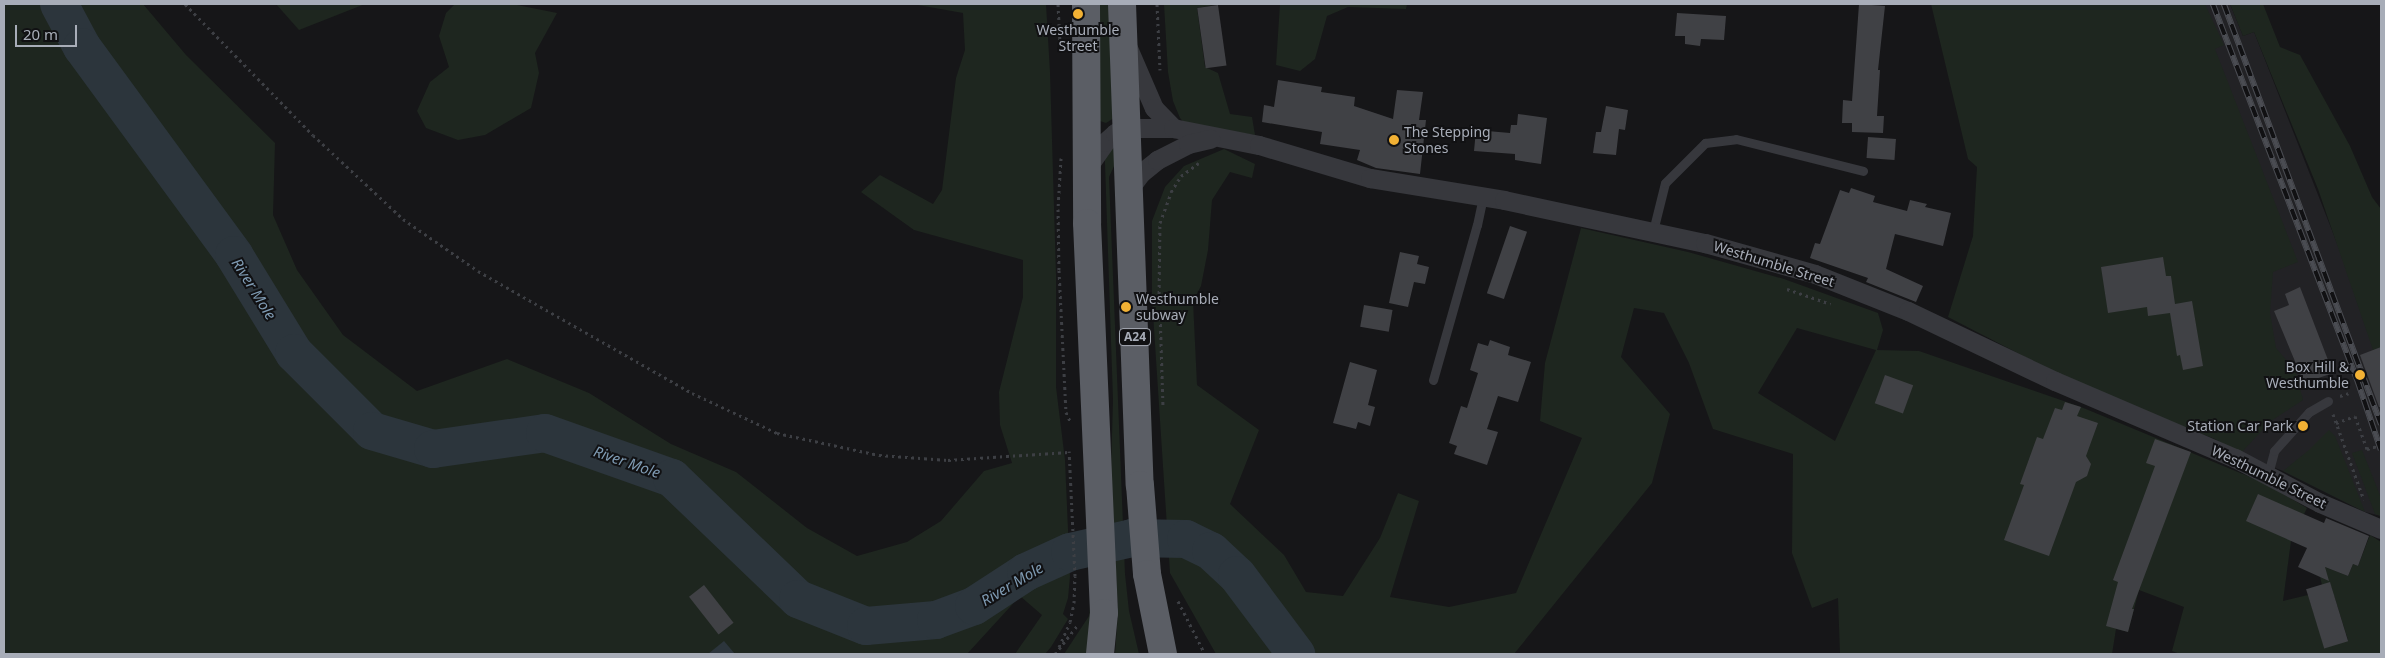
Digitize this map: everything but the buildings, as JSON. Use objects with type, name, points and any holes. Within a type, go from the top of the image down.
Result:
[{"type":"highway","points":[[1086,4],[1087,223],[1104,575],[1104,613],[1100,654]]},
{"type":"highway","name":"A24","points":[[1122,4],[1140,484],[1147,574],[1163,654]]},
{"type":"street","points":[[1124,40],[1154,108],[1172,128]]},
{"type":"street","points":[[1087,168],[1105,142],[1126,128]]},
{"type":"street","name":"Westhumble Street","points":[[1126,128],[1172,128],[1259,145],[1370,178],[1483,197],[1653,231],[1705,243],[1815,274],[1908,312],[2055,381],[2235,458],[2320,503],[2377,528]]},
{"type":"street","name":"Westhumble Street","points":[[1129,189],[1141,173],[1157,160],[1188,144],[1216,137]]},
{"type":"lane","points":[[1653,231],[1665,183],[1705,143],[1736,139],[1863,171]]},
{"type":"lane","points":[[1433,380],[1477,225],[1483,197]]},
{"type":"lane","points":[[2268,474],[2274,451],[2309,412],[2328,401]]},
{"type":"path","points":[[185,4],[313,135],[403,220],[478,271],[692,393],[777,433],[879,455],[948,460],[1069,452],[1075,576],[1074,603],[1070,622],[1058,650],[1054,654]]},
{"type":"path","points":[[1157,4],[1160,76]]},
{"type":"path","points":[[1160,307],[1160,223],[1171,192],[1181,176],[1203,160],[1216,137]]},
{"type":"path","points":[[1062,149],[1058,184],[1059,270],[1066,412],[1073,428]]},
{"type":"path","points":[[2377,528],[2336,423],[2355,416],[2367,449],[2381,445]]},
{"type":"path","points":[[1178,599],[1204,654]]},
{"type":"shaded area","points":[[4,4],[143,4],[186,55],[275,143],[273,215],[297,270],[343,335],[417,391],[507,359],[589,393],[671,444],[736,472],[807,528],[857,556],[907,542],[941,521],[984,471],[1012,463],[1000,425],[999,392],[1023,297],[1023,260],[914,230],[861,192],[880,175],[933,204],[942,190],[956,78],[965,50],[963,13],[912,4],[1046,4],[1056,275],[1056,387],[1065,460],[1070,576],[1068,598],[1063,614],[1068,619],[1045,654],[1015,654],[1042,615],[1020,596],[967,654],[4,654]]},
{"type":"shaded area","points":[[276,4],[365,4],[299,30]]},
{"type":"shaded area","points":[[455,4],[512,4],[557,13],[535,53],[539,73],[531,108],[485,135],[458,140],[426,128],[417,111],[430,82],[449,67],[439,36],[446,13]]},
{"type":"shaded area","points":[[1097,4],[1111,4],[1114,118],[1106,123],[1100,121]]},
{"type":"shaded area","points":[[1164,4],[1219,4],[1197,8],[1205,67],[1218,73],[1230,114],[1252,117],[1255,135],[1186,125],[1180,118],[1173,101],[1168,72]]},
{"type":"shaded area","points":[[1280,4],[1407,4],[1406,9],[1348,7],[1327,16],[1315,59],[1300,71],[1276,65]]},
{"type":"shaded area","points":[[1931,4],[2205,4],[2224,45],[2215,49],[2298,262],[2273,272],[2270,313],[2276,348],[2295,370],[2303,400],[2271,421],[2240,454],[2215,439],[2123,404],[2066,378],[1948,317],[1973,236],[1977,167],[1968,159]]},
{"type":"shaded area","points":[[2090,4],[2230,4],[2243,36],[2254,32],[2381,355],[2381,516],[2365,512],[2283,471],[2240,454]]},
{"type":"shaded area","points":[[2230,4],[2263,4],[2280,47],[2300,55],[2350,146],[2372,197],[2381,209],[2381,355],[2379,349],[2373,350],[2318,189],[2254,32],[2243,36]]},
{"type":"shaded area","points":[[1116,146],[1116,162],[1109,177],[1125,574],[1129,611],[1139,654],[1115,654],[1118,612],[1111,470],[1113,400],[1105,156],[1111,147]]},
{"type":"shaded area","points":[[1224,149],[1255,164],[1252,178],[1230,172],[1212,200],[1208,250],[1201,286],[1193,301],[1197,385],[1259,430],[1230,504],[1284,555],[1306,592],[1343,596],[1380,538],[1398,493],[1419,501],[1390,597],[1449,607],[1516,593],[1582,438],[1540,421],[1545,363],[1581,228],[1688,252],[1784,279],[1878,313],[1883,330],[1877,350],[1919,351],[2081,407],[2262,482],[2307,508],[2291,541],[2283,601],[2308,595],[2325,648],[2348,640],[2330,583],[2322,585],[2320,577],[2325,567],[2348,576],[2353,564],[2358,566],[2370,535],[2381,542],[2381,654],[2180,654],[2172,651],[2184,607],[2139,590],[2128,632],[2116,629],[2112,654],[1840,654],[1838,598],[1812,608],[1792,553],[1793,454],[1713,429],[1689,363],[1664,313],[1634,308],[1621,357],[1670,414],[1652,483],[1514,654],[1216,654],[1170,573],[1152,298],[1152,221],[1165,187],[1184,166]],"holes":[[[1797,328],[1876,350],[1835,441],[1758,393]]]},
{"type":"shaded area","points":[[2329,430],[2335,436],[2365,512],[2283,471],[2309,450]]},
{"type":"shaded area","points":[[2362,450],[2381,498],[2381,516],[2375,514],[2352,453]]},
{"type":"shaded area","points":[[1094,575],[1088,654],[1064,654],[1089,616]]},
{"type":"shaded area","points":[[724,641],[735,654],[708,654]]},
{"type":"waterway","name":"River Mole","points":[[59,4],[82,47],[234,255],[294,353],[372,431],[433,449],[545,433],[672,478],[798,599],[866,626],[936,620],[974,606],[1026,572],[1070,552],[1132,538],[1186,539],[1211,551],[1237,575],[1296,654]]},
{"type":"railway","points":[[2213,4],[2357,379],[2381,450]]},
{"type":"railway","points":[[2224,4],[2381,425]]},
{"type":"place","name":"Westhumble Street","points":[[1078,14]]},
{"type":"place","name":"The Stepping Stones","points":[[1394,140]]},
{"type":"place","name":"Westhumble subway","points":[[1126,307]]},
{"type":"place","name":"Box Hill & Westhumble","points":[[2360,375]]},
{"type":"place","name":"Station Car Park","points":[[2303,426]]}]
